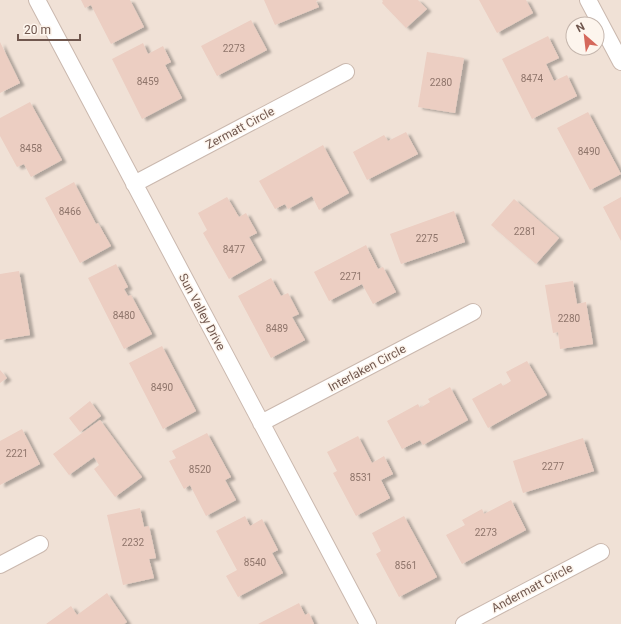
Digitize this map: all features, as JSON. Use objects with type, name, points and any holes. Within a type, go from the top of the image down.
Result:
[{"type":"street","name":"Sun Valley Drive","points":[[37,0],[368,624]]},
{"type":"street","points":[[588,0],[621,62]]},
{"type":"street","name":"Zermatt Circle","points":[[134,184],[346,72]]},
{"type":"street","name":"Interlaken Circle","points":[[261,423],[473,312]]},
{"type":"street","points":[[0,565],[40,544]]},
{"type":"street","name":"Andermatt Circle","points":[[464,624],[601,552]]},
{"type":"shaded area","points":[[0,0],[621,0],[621,624],[0,624]]},
{"type":"building","points":[[81,0],[130,0],[144,27],[111,44],[91,5],[85,8]]},
{"type":"building","points":[[264,0],[319,0],[316,1],[319,7],[275,25]]},
{"type":"building","points":[[382,0],[418,0],[427,9],[406,28],[382,3]]},
{"type":"building","points":[[479,0],[526,0],[533,13],[497,33]]},
{"type":"building","points":[[251,20],[267,50],[217,76],[201,46]]},
{"type":"building","points":[[548,36],[559,58],[546,64],[554,81],[567,75],[577,96],[532,119],[502,59]]},
{"type":"building","points":[[0,42],[20,83],[0,93]]},
{"type":"building","points":[[143,43],[148,54],[163,46],[171,62],[165,65],[182,98],[142,119],[112,59]]},
{"type":"building","points":[[427,52],[464,58],[455,113],[418,107]]},
{"type":"building","points":[[30,102],[62,160],[31,177],[24,164],[17,167],[0,136],[0,118]]},
{"type":"building","points":[[588,112],[621,174],[590,190],[557,128]]},
{"type":"building","points":[[406,132],[418,154],[367,180],[353,152],[384,135],[388,141]]},
{"type":"building","points":[[323,145],[349,193],[319,210],[312,196],[288,209],[285,204],[275,209],[259,181]]},
{"type":"building","points":[[74,182],[96,224],[98,223],[111,246],[80,263],[45,198]]},
{"type":"building","points":[[227,197],[239,217],[246,213],[257,233],[249,237],[262,260],[229,279],[203,233],[207,230],[198,213]]},
{"type":"building","points":[[621,197],[621,241],[603,207]]},
{"type":"building","points":[[514,199],[559,238],[536,264],[491,225]]},
{"type":"building","points":[[454,211],[465,242],[401,264],[390,234]]},
{"type":"building","points":[[366,245],[378,269],[383,267],[396,292],[373,304],[362,284],[329,301],[314,272]]},
{"type":"building","points":[[116,264],[128,287],[124,289],[128,296],[131,295],[152,334],[124,349],[88,278]]},
{"type":"building","points":[[19,271],[30,335],[0,340],[0,274]]},
{"type":"building","points":[[271,278],[281,296],[288,293],[299,314],[292,317],[305,340],[271,358],[238,296]]},
{"type":"building","points":[[573,281],[577,304],[586,302],[593,344],[560,349],[558,332],[553,333],[545,285]]},
{"type":"building","points":[[162,346],[196,411],[163,429],[129,363]]},
{"type":"building","points":[[527,361],[547,395],[488,428],[472,399],[501,383],[503,386],[511,381],[506,372]]},
{"type":"building","points":[[0,370],[7,378],[0,383]]},
{"type":"building","points":[[450,387],[468,420],[423,445],[420,440],[402,449],[387,421],[418,404],[420,408],[430,402],[428,399]]},
{"type":"building","points":[[90,401],[101,416],[80,432],[69,418]]},
{"type":"building","points":[[100,420],[142,477],[115,497],[94,469],[99,465],[94,457],[69,475],[53,454]]},
{"type":"building","points":[[22,429],[40,464],[0,485],[0,441]]},
{"type":"building","points":[[207,433],[231,477],[225,480],[236,500],[206,516],[190,485],[184,489],[169,461],[176,458],[172,451]]},
{"type":"building","points":[[358,436],[372,463],[384,456],[393,474],[381,480],[390,498],[356,516],[333,473],[337,471],[327,452]]},
{"type":"building","points":[[583,438],[594,471],[523,493],[513,461]]},
{"type":"building","points":[[511,500],[526,530],[462,564],[446,535],[465,525],[462,520],[482,509],[484,514]]},
{"type":"building","points":[[140,508],[144,527],[149,526],[156,558],[149,559],[154,578],[123,585],[107,515]]},
{"type":"building","points":[[245,516],[250,526],[262,519],[278,550],[272,553],[283,573],[238,597],[226,576],[237,570],[216,531]]},
{"type":"building","points":[[404,516],[437,577],[399,597],[376,554],[381,551],[372,533]]},
{"type":"building","points":[[107,593],[127,622],[124,624],[46,624],[71,606],[77,615]]},
{"type":"building","points":[[299,603],[305,615],[309,613],[314,624],[258,624]]}]
